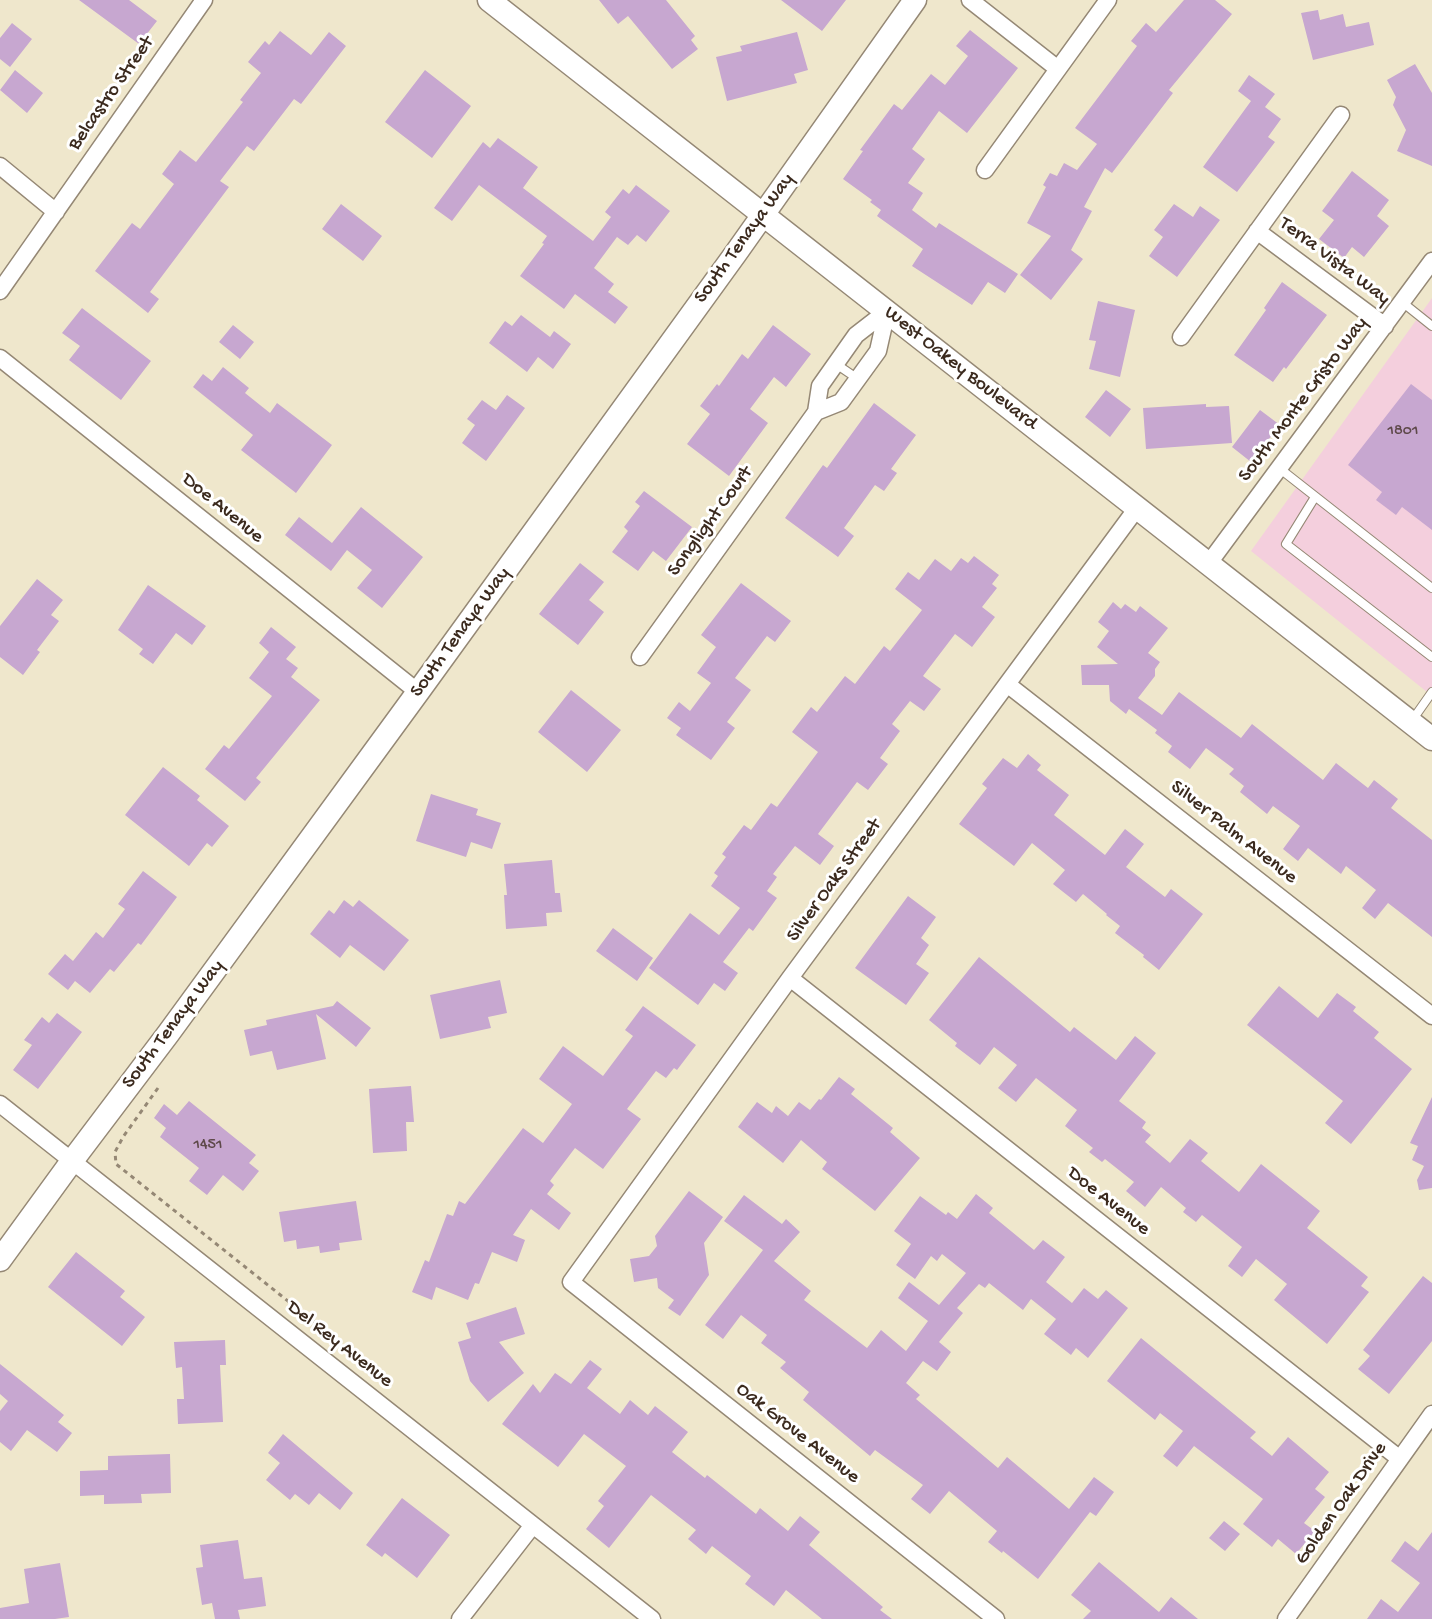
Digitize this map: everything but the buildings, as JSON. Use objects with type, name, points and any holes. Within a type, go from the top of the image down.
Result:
[{"type":"street","name":"Belcastro Street","points":[[0,291],[204,0]]},
{"type":"street","name":"West Oakey Boulevard","points":[[489,0],[1432,739]]},
{"type":"street","name":"South Tenaya Way","points":[[0,1260],[418,692],[915,0]]},
{"type":"street","points":[[970,0],[1058,69]]},
{"type":"street","points":[[986,170],[1108,0]]},
{"type":"street","name":"Terra Vista Way","points":[[1181,337],[1341,115]]},
{"type":"street","points":[[0,166],[56,212]]},
{"type":"street","name":"Terra Vista Way","points":[[1257,231],[1385,326]]},
{"type":"street","name":"South Monte Cristo Way","points":[[1209,563],[1432,261]]},
{"type":"street","name":"Songlight Court","points":[[640,657],[816,412],[820,386],[856,335],[887,311]]},
{"type":"street","name":"Songlight Court","points":[[816,412],[841,402],[878,351],[887,311]]},
{"type":"street","name":"Doe Avenue","points":[[0,358],[418,692]]},
{"type":"street","name":"Silver Oaks Street","points":[[571,1282],[790,978],[1137,508]]},
{"type":"street","name":"Silver Palm Avenue","points":[[1007,684],[1432,1016]]},
{"type":"street","name":"Doe Avenue","points":[[790,978],[1400,1459]]},
{"type":"street","name":"Del Rey Avenue","points":[[0,1104],[652,1619]]},
{"type":"street","name":"Oak Grove Avenue","points":[[571,1282],[996,1619]]},
{"type":"street","name":"Golden Oak Drive","points":[[1286,1619],[1432,1414]]},
{"type":"street","points":[[460,1619],[533,1525]]},
{"type":"lane","points":[[1402,302],[1432,326]]},
{"type":"lane","points":[[836,364],[858,379]]},
{"type":"lane","points":[[1279,468],[1432,588]]},
{"type":"lane","points":[[1315,497],[1286,544],[1432,657]]},
{"type":"lane","points":[[1411,722],[1432,692]]},
{"type":"path","points":[[158,1088],[123,1137],[115,1152],[116,1164],[318,1325]]},
{"type":"shaded area","points":[[1432,298],[1432,696],[1251,551]]}]
